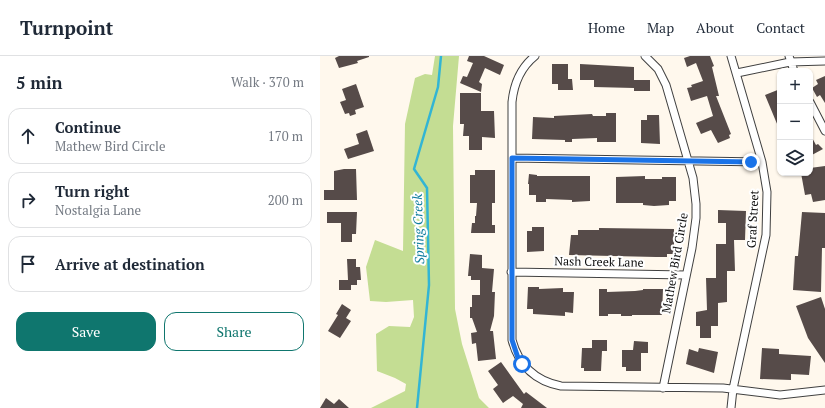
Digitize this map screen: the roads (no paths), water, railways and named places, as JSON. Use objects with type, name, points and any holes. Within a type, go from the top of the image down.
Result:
[{"type":"street","points":[[535,56],[524,66],[514,88],[512,158],[512,340],[518,358],[528,371],[551,384],[561,386],[733,389],[780,395],[825,390]]},
{"type":"street","name":"Mathew Bird Circle","points":[[645,56],[658,69],[666,85],[695,190],[696,218],[663,388]]},
{"type":"street","name":"Graf Street","points":[[730,408],[766,234],[767,192],[762,162],[731,56]]},
{"type":"street","points":[[737,73],[789,59],[825,60]]},
{"type":"street","points":[[811,104],[825,131]]},
{"type":"street","points":[[512,158],[762,162]]},
{"type":"street","name":"Nash Creek Lane","points":[[511,272],[686,275]]},
{"type":"waterway","name":"Spring Creek","points":[[417,408],[429,285],[427,188],[414,169],[438,87],[441,56]]}]
